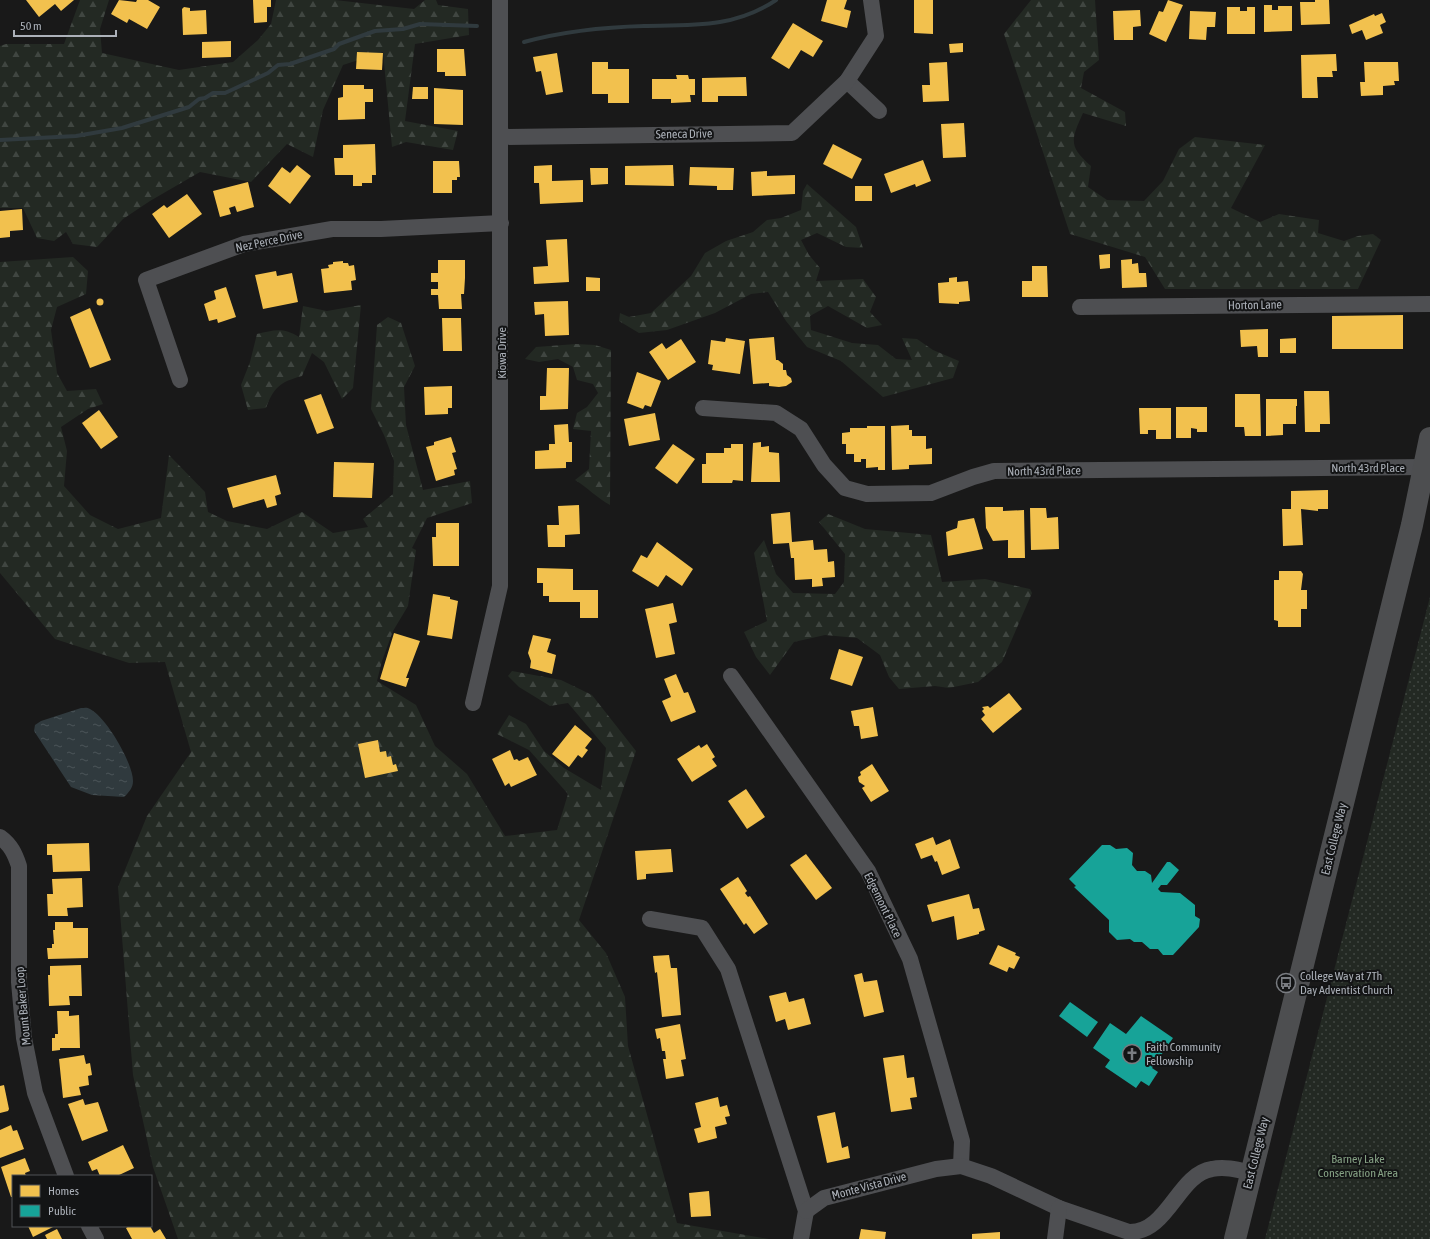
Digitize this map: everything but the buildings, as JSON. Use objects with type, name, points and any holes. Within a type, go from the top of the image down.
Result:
[{"type":"main road","name":"East College Way","points":[[1235,1239],[1425,467],[1430,438]]},
{"type":"street","name":"Kiowa Drive","points":[[473,703],[500,586],[502,223],[500,137],[500,0]]},
{"type":"street","name":"Seneca Drive","points":[[500,137],[792,132],[847,81],[876,36],[871,0]]},
{"type":"street","points":[[847,81],[879,111]]},
{"type":"street","name":"Nez Perce Drive","points":[[180,380],[146,280],[244,244],[332,229],[381,229],[502,223]]},
{"type":"street","name":"Horton Lane","points":[[1080,307],[1430,304]]},
{"type":"street","name":"North 43rd Place","points":[[703,408],[776,413],[801,429],[824,465],[844,488],[867,494],[932,493],[973,476],[994,471],[1425,467]]},
{"type":"street","name":"Edgemont Place","points":[[731,676],[868,871],[910,959],[962,1141],[961,1166]]},
{"type":"street","name":"Mount Baker Loop","points":[[0,837],[7,842],[14,852],[19,866],[20,982],[24,1038],[35,1093],[66,1175]]},
{"type":"street","points":[[650,919],[702,928],[728,969],[806,1211],[801,1239]]},
{"type":"street","name":"Monte Vista Drive","points":[[806,1211],[824,1198],[936,1168],[961,1166],[991,1176],[1059,1208],[1129,1232],[1138,1232],[1150,1227],[1198,1174],[1211,1169],[1234,1169],[1252,1173]]},
{"type":"street","points":[[1055,1239],[1059,1208]]},
{"type":"street","points":[[90,1227],[96,1239]]},
{"type":"green space","points":[[80,0],[109,0],[100,29],[102,53],[179,70],[233,62],[258,40],[271,24],[276,0],[335,0],[414,9],[425,0],[436,0],[438,5],[468,9],[469,35],[415,44],[405,121],[458,131],[453,150],[406,142],[392,147],[383,52],[343,65],[323,110],[313,157],[287,144],[251,182],[200,172],[150,201],[123,219],[97,247],[73,244],[66,232],[54,241],[37,238],[23,208],[0,208],[0,46],[6,44],[64,44]]},
{"type":"green space","points":[[1031,0],[1095,0],[1099,60],[1084,72],[1081,88],[1125,112],[1126,126],[1083,113],[1074,136],[1074,142],[1078,153],[1091,166],[1088,187],[1107,200],[1144,201],[1163,181],[1179,149],[1195,137],[1265,145],[1231,208],[1260,222],[1279,214],[1319,220],[1318,233],[1344,241],[1358,236],[1373,234],[1381,240],[1358,289],[1165,289],[1145,257],[1070,234],[1004,34]]},
{"type":"green space","points":[[807,184],[856,227],[863,248],[846,247],[817,233],[801,240],[809,255],[820,268],[816,281],[863,279],[876,297],[870,312],[882,325],[867,328],[828,306],[810,316],[811,330],[852,343],[878,345],[896,359],[912,360],[902,338],[917,339],[933,350],[959,361],[953,378],[883,397],[841,361],[807,347],[786,321],[768,292],[751,294],[715,313],[667,330],[639,333],[619,321],[620,313],[629,317],[651,313],[691,276],[705,253],[726,241],[753,232],[767,220],[781,218],[801,210],[803,191]]},
{"type":"green space","points":[[73,257],[88,271],[86,294],[57,307],[51,330],[57,373],[67,391],[96,389],[103,404],[88,409],[61,427],[67,451],[64,486],[90,515],[118,529],[161,518],[169,455],[205,492],[208,512],[227,521],[267,529],[302,512],[333,533],[368,527],[363,519],[393,494],[394,461],[384,435],[371,409],[377,325],[388,317],[401,323],[415,366],[404,387],[406,425],[423,490],[470,481],[472,503],[427,518],[412,548],[416,550],[408,606],[393,631],[382,661],[377,681],[416,705],[435,746],[467,774],[505,836],[557,830],[568,794],[529,750],[497,734],[509,715],[526,724],[544,751],[564,768],[601,790],[606,748],[568,703],[550,706],[519,687],[508,676],[512,671],[561,680],[592,695],[636,751],[579,920],[606,953],[625,997],[628,1046],[677,1223],[769,1239],[178,1239],[153,1167],[133,1075],[118,887],[147,816],[191,752],[165,662],[129,663],[55,639],[0,573],[0,262]]},
{"type":"green space","points":[[361,305],[353,388],[342,399],[324,362],[312,353],[302,376],[279,386],[272,395],[266,408],[248,410],[241,385],[250,362],[257,334],[278,330],[288,332],[299,337],[303,306],[327,311]]},
{"type":"green space","points":[[576,344],[595,345],[611,350],[610,505],[575,480],[589,469],[591,431],[573,429],[577,413],[587,407],[598,393],[593,384],[577,380],[573,367],[558,359],[539,362],[525,359],[536,347]]},
{"type":"green space","points":[[828,514],[865,529],[931,535],[942,582],[985,579],[1030,589],[1032,593],[1002,662],[978,682],[949,688],[935,686],[899,689],[889,677],[880,655],[857,638],[825,635],[794,642],[770,675],[756,657],[744,632],[767,621],[754,553],[764,540],[776,574],[793,593],[835,594],[844,582],[845,554],[819,522]]},
{"type":"green space","name":"Barney Lake Conservation Area","points":[[1430,597],[1430,1239],[1265,1239]]},
{"type":"water","points":[[81,708],[89,708],[103,721],[118,741],[124,752],[132,773],[133,783],[129,792],[124,797],[92,795],[71,787],[34,731],[35,725],[41,721]]},
{"type":"waterway","points":[[524,42],[553,35],[599,29],[713,23],[745,16],[776,0]]},
{"type":"waterway","points":[[0,140],[76,136],[122,128],[189,107],[199,99],[205,98],[213,93],[225,93],[268,73],[278,65],[290,64],[334,49],[339,44],[375,31],[403,29],[420,24],[477,26]]},
{"type":"place","name":"College Way at 7Th Day Adventist Church","points":[[1286,983]]},
{"type":"place","name":"Faith Community Fellowship","points":[[1132,1054]]}]
